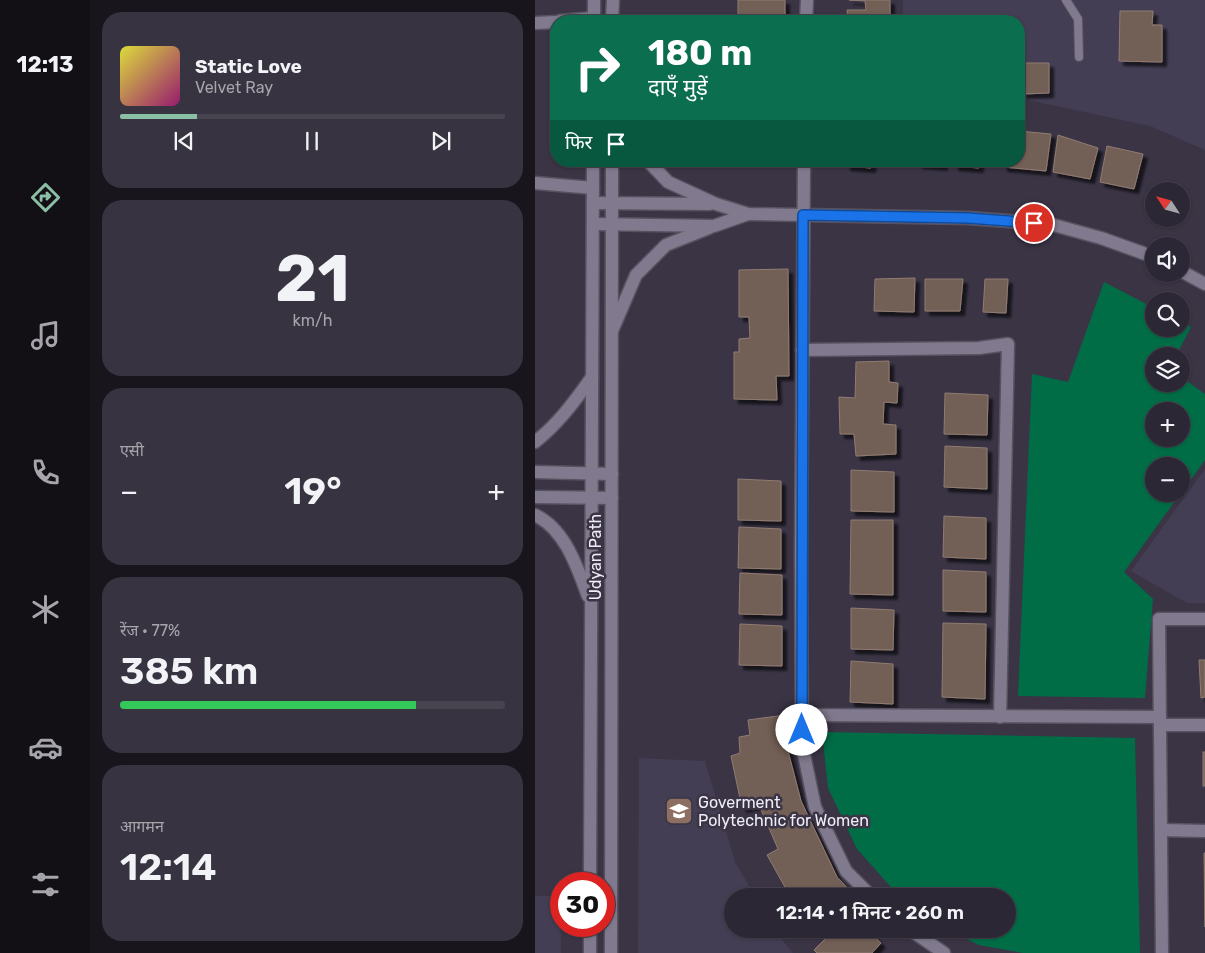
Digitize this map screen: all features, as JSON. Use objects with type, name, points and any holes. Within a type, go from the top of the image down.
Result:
[{"type":"street","points":[[594,0],[594,15]]},
{"type":"street","points":[[613,0],[613,15]]},
{"type":"street","points":[[806,15],[807,0]]},
{"type":"street","points":[[535,23],[550,22]]},
{"type":"street","name":"Udyan Path","points":[[590,872],[593,167]]},
{"type":"street","name":"Udyan Path","points":[[611,953],[612,167]]},
{"type":"street","points":[[654,167],[668,182],[716,204],[748,214],[968,218],[1051,224],[1101,238],[1145,254]]},
{"type":"street","points":[[804,167],[802,745],[815,807],[846,871],[863,888]]},
{"type":"street","points":[[535,183],[593,188]]},
{"type":"street","points":[[593,203],[716,204]]},
{"type":"street","points":[[612,332],[635,275],[667,245],[748,214]]},
{"type":"street","points":[[593,224],[714,226]]},
{"type":"street","points":[[1190,276],[1205,284]]},
{"type":"street","points":[[802,350],[979,348],[1007,344],[1000,717]]},
{"type":"street","points":[[535,442],[546,434],[570,409],[592,377]]},
{"type":"street","points":[[535,472],[612,474]]},
{"type":"street","points":[[535,497],[612,498]]},
{"type":"street","points":[[535,514],[559,534],[576,563],[591,603]]},
{"type":"street","points":[[1162,953],[1159,619],[1205,619]]},
{"type":"street","points":[[801,716],[1000,717],[1160,721],[1205,726]]},
{"type":"street","points":[[1161,830],[1205,831]]},
{"type":"street","points":[[590,937],[590,953]]},
{"type":"street","points":[[922,938],[944,953]]},
{"type":"lane","points":[[1067,0],[1078,19],[1079,57]]},
{"type":"shaded area","points":[[903,0],[1205,0],[1205,150],[1150,126],[1025,99],[1025,15],[903,15]]},
{"type":"shaded area","points":[[1205,469],[1205,603],[1187,603],[1131,571],[1181,502],[1190,502],[1190,490]]},
{"type":"shaded area","name":"Goverment Polytechnic for Women","points":[[639,758],[705,761],[735,862],[750,888],[724,888],[724,938],[780,938],[793,953],[638,953]]},
{"type":"shaded area","points":[[535,896],[550,896],[550,937],[561,937],[561,953],[535,953]]},
{"type":"green space","points":[[1104,282],[1145,303],[1145,337],[1186,337],[1181,347],[1145,347],[1145,392],[1190,392],[1190,383],[1205,394],[1205,460],[1190,481],[1190,457],[1145,457],[1145,502],[1174,502],[1124,572],[1153,599],[1145,698],[1018,696],[1032,374],[1068,382]]},
{"type":"green space","points":[[822,732],[1135,738],[1140,953],[1023,953],[979,945],[965,938],[1016,938],[1016,888],[892,888],[857,849],[828,788]]},
{"type":"building","points":[[738,0],[785,0],[785,15],[738,15]]},
{"type":"building","points":[[849,0],[890,0],[890,15],[847,15],[847,10],[866,10],[865,1]]},
{"type":"building","points":[[1120,11],[1153,11],[1152,25],[1162,25],[1162,62],[1119,61]]},
{"type":"building","points":[[1025,63],[1049,63],[1049,93],[1025,94]]},
{"type":"building","points":[[1025,132],[1051,134],[1046,171],[1003,167],[1025,167]]},
{"type":"building","points":[[1058,135],[1098,148],[1090,179],[1053,172]]},
{"type":"building","points":[[1107,146],[1143,154],[1134,189],[1100,182]]},
{"type":"building","points":[[788,269],[789,376],[776,376],[777,400],[734,399],[734,352],[739,352],[739,339],[750,338],[749,317],[739,317],[739,270]]},
{"type":"building","points":[[915,278],[914,312],[874,311],[875,279]]},
{"type":"building","points":[[925,279],[963,279],[960,311],[925,311]]},
{"type":"building","points":[[985,279],[1008,279],[1006,313],[983,312]]},
{"type":"building","points":[[889,361],[889,382],[898,383],[897,403],[884,402],[883,424],[896,425],[896,454],[856,456],[854,434],[840,434],[839,397],[855,398],[856,362]]},
{"type":"building","points":[[945,393],[988,395],[987,435],[944,434]]},
{"type":"building","points":[[945,446],[987,448],[987,489],[944,487]]},
{"type":"building","points":[[851,470],[894,472],[894,512],[851,511]]},
{"type":"building","points":[[738,479],[781,481],[781,521],[738,520]]},
{"type":"building","points":[[944,516],[986,518],[986,559],[943,557]]},
{"type":"building","points":[[851,520],[893,520],[893,595],[850,594]]},
{"type":"building","points":[[739,527],[781,529],[781,569],[738,568]]},
{"type":"building","points":[[943,570],[986,572],[986,612],[943,611]]},
{"type":"building","points":[[740,573],[782,575],[782,615],[739,614]]},
{"type":"building","points":[[851,608],[894,610],[893,650],[851,649]]},
{"type":"building","points":[[943,623],[986,624],[985,699],[942,697]]},
{"type":"building","points":[[740,624],[782,626],[782,666],[739,665]]},
{"type":"building","points":[[1199,660],[1205,660],[1205,697],[1201,698]]},
{"type":"building","points":[[851,661],[893,664],[893,704],[850,702]]},
{"type":"building","points":[[785,715],[787,747],[801,801],[837,877],[847,888],[786,888],[767,855],[778,849],[759,805],[742,808],[731,756],[740,753],[739,737],[750,735],[748,720]]},
{"type":"building","points":[[1203,752],[1205,752],[1205,786],[1203,786]]},
{"type":"building","points":[[1204,853],[1205,853],[1205,927]]},
{"type":"building","points":[[826,938],[876,938],[881,943],[872,953],[817,953],[814,950]]},
{"type":"place","name":"Goverment Polytechnic for Women","points":[[679,811]]},
{"type":"route","points":[[802,730],[803,215],[968,218],[1034,223]]}]
